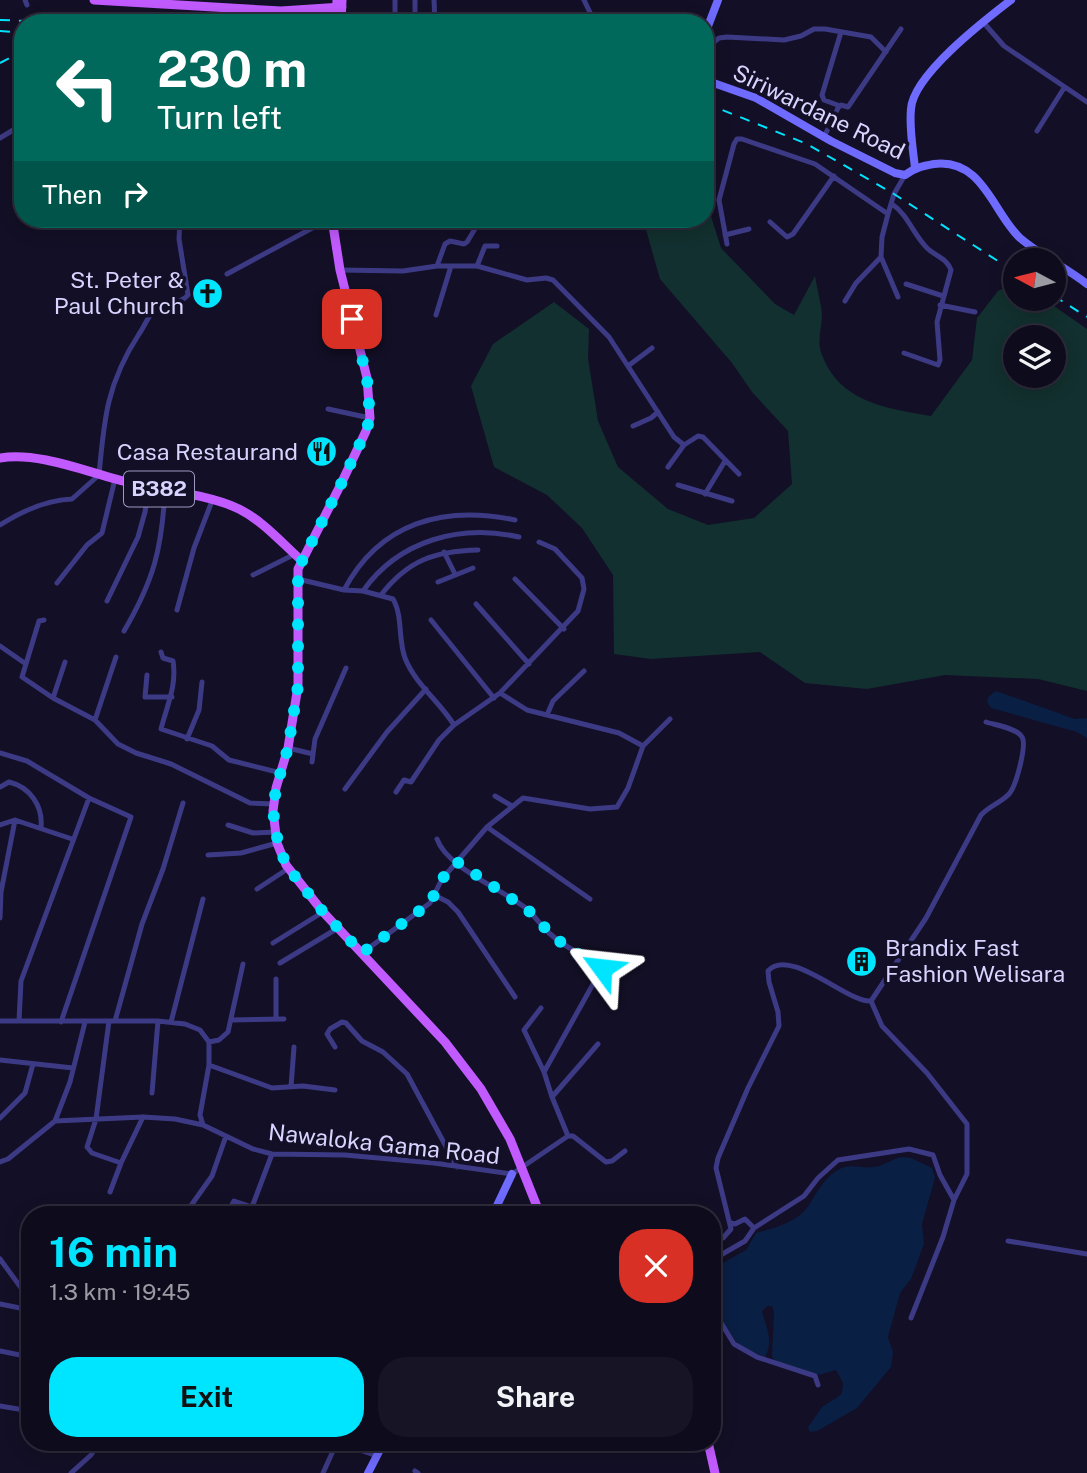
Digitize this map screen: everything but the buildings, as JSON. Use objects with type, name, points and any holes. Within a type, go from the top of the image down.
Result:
[{"type":"main road","points":[[94,0],[281,11],[293,14]]},
{"type":"main road","points":[[281,11],[336,3]]},
{"type":"main road","points":[[333,228],[340,270],[367,378],[370,418],[341,484],[298,557],[298,686],[288,748],[274,804],[277,838],[289,868],[323,912],[465,1066],[495,1112],[522,1167],[537,1206]]},
{"type":"main road","name":"B382","points":[[0,458],[36,460],[222,502],[247,513],[298,557]]},
{"type":"main road","points":[[710,1451],[715,1473]]},
{"type":"street","points":[[1011,0],[961,38],[915,93],[911,108],[915,168],[945,164],[970,174],[985,188],[1019,237],[1087,284]]},
{"type":"street","points":[[983,22],[1004,46],[1087,103]]},
{"type":"street","points":[[714,42],[727,37],[784,40],[814,29],[870,37],[886,52]]},
{"type":"street","points":[[841,32],[822,95],[824,100],[848,107],[901,29]]},
{"type":"street","name":"Siriwardane Road","points":[[714,83],[756,98],[895,173],[905,175],[915,168]]},
{"type":"street","points":[[1037,131],[1064,88]]},
{"type":"street","points":[[824,137],[840,106]]},
{"type":"street","points":[[727,244],[719,200],[733,144],[737,139],[815,164],[888,214]]},
{"type":"street","points":[[898,297],[881,257],[882,237],[895,191],[905,175]]},
{"type":"street","points":[[770,222],[787,237],[793,234],[834,176]]},
{"type":"street","points":[[892,204],[902,211],[928,250],[948,263],[951,270],[937,322],[938,365],[904,353]]},
{"type":"street","points":[[0,524],[34,506],[58,499],[72,499],[100,475],[104,416],[127,353],[155,310],[183,301],[188,295],[180,228]]},
{"type":"street","points":[[227,274],[314,228]]},
{"type":"street","points":[[437,266],[445,244],[450,241],[464,244],[476,228]]},
{"type":"street","points":[[725,234],[749,229]]},
{"type":"street","points":[[477,266],[485,246],[497,247]]},
{"type":"street","points":[[845,301],[856,283],[881,257]]},
{"type":"street","points":[[340,270],[403,271],[437,266],[477,266],[527,280],[553,280],[608,337],[674,437],[684,445]]},
{"type":"street","points":[[436,315],[451,266]]},
{"type":"street","points":[[906,284],[943,296]]},
{"type":"street","points":[[940,304],[975,312]]},
{"type":"street","points":[[628,366],[652,348]]},
{"type":"street","points":[[328,410],[370,418]]},
{"type":"street","points":[[633,426],[658,412]]},
{"type":"street","points":[[668,467],[684,445],[698,436],[704,437],[739,474]]},
{"type":"street","points":[[705,494],[724,461]]},
{"type":"street","points":[[57,583],[88,545],[102,533],[115,479]]},
{"type":"street","points":[[678,485],[732,501]]},
{"type":"street","points":[[107,601],[138,537],[149,487]]},
{"type":"street","points":[[124,631],[143,599],[155,565],[163,531],[165,490]]},
{"type":"street","points":[[177,610],[194,548],[212,501]]},
{"type":"street","points":[[344,590],[365,559],[386,541],[412,526],[435,517],[468,513],[515,520]]},
{"type":"street","points":[[363,591],[377,571],[407,550],[447,535],[477,533],[519,537]]},
{"type":"street","points":[[396,792],[404,780],[414,780],[439,740],[454,725],[500,693],[564,629],[578,611],[583,589],[582,578],[555,549],[539,542]]},
{"type":"street","points":[[381,595],[397,575],[430,556],[444,552],[478,550]]},
{"type":"street","points":[[444,552],[455,574]]},
{"type":"street","points":[[253,575],[298,557]]},
{"type":"street","points":[[438,582],[473,568]]},
{"type":"street","points":[[297,579],[393,599],[397,606],[400,640],[405,658],[413,674],[454,725]]},
{"type":"street","points":[[515,579],[564,629]]},
{"type":"street","points":[[476,604],[529,664]]},
{"type":"street","points":[[44,620],[39,621],[22,677],[53,698],[95,720],[118,744],[171,764],[250,803],[274,804]]},
{"type":"street","points":[[431,620],[494,698]]},
{"type":"street","points":[[0,646],[26,664]]},
{"type":"street","points":[[161,652],[163,658],[173,661],[175,676],[162,730],[212,747],[229,760],[281,774]]},
{"type":"street","points":[[95,720],[117,657]]},
{"type":"street","points":[[53,698],[65,662]]},
{"type":"street","points":[[312,762],[315,739],[346,668]]},
{"type":"street","points":[[547,715],[553,701],[584,671]]},
{"type":"street","points":[[147,675],[145,697],[172,697]]},
{"type":"street","points":[[187,739],[199,710],[202,682]]},
{"type":"street","points":[[345,789],[387,732],[426,689]]},
{"type":"street","points":[[500,693],[527,710],[619,733],[643,746]]},
{"type":"street","points":[[362,953],[424,908],[442,879],[486,827],[523,798],[590,809],[617,807],[628,788],[643,746],[670,719]]},
{"type":"street","points":[[870,1001],[926,918],[981,815],[988,807],[1007,797],[1015,784],[1024,745],[1023,737],[1019,733],[986,722]]},
{"type":"street","points":[[288,748],[313,754]]},
{"type":"street","points":[[0,753],[27,761],[89,798],[131,817],[61,1022]]},
{"type":"street","points":[[0,787],[9,782],[19,784],[27,790],[40,808],[41,827]]},
{"type":"street","points":[[495,796],[512,806]]},
{"type":"street","points":[[19,1021],[22,981],[89,798]]},
{"type":"street","points":[[121,1163],[88,1151],[87,1147],[96,1119],[112,1021],[183,803]]},
{"type":"street","points":[[0,825],[15,820],[72,839]]},
{"type":"street","points":[[0,918],[1,892],[15,820]]},
{"type":"street","points":[[228,824],[277,838]]},
{"type":"street","points":[[486,827],[590,900]]},
{"type":"street","points":[[208,855],[241,853],[277,838]]},
{"type":"street","points":[[437,839],[441,849],[527,909],[570,950],[601,965],[602,968],[544,1072]]},
{"type":"street","points":[[257,889],[289,868]]},
{"type":"street","points":[[434,895],[448,902],[458,912],[515,997]]},
{"type":"street","points":[[171,1022],[203,899]]},
{"type":"street","points":[[273,943],[323,912]]},
{"type":"street","points":[[279,963],[338,928]]},
{"type":"street","points":[[209,1042],[219,1040],[228,1032],[243,964]]},
{"type":"street","points":[[721,1238],[728,1234],[731,1223],[716,1168],[748,1088],[779,1026],[768,971],[779,964],[800,969],[831,982],[859,1000],[870,1001]]},
{"type":"street","points":[[276,979],[276,1019]]},
{"type":"street","points":[[870,1001],[882,1026],[927,1073],[967,1124],[967,1174],[954,1200],[943,1237],[911,1318]]},
{"type":"street","points":[[541,1008],[524,1031],[544,1072],[568,1136],[573,1136],[606,1162],[612,1161],[625,1151]]},
{"type":"street","points":[[231,1020],[284,1019]]},
{"type":"street","points":[[0,1021],[158,1021],[185,1024],[200,1030],[209,1042],[209,1065],[201,1100],[200,1115],[203,1125]]},
{"type":"street","points":[[152,1093],[158,1021]]},
{"type":"street","points":[[335,1047],[327,1034],[342,1022],[346,1023],[362,1041],[383,1052],[407,1074],[457,1167]]},
{"type":"street","points":[[0,1162],[8,1159],[55,1121],[85,1023]]},
{"type":"street","points":[[552,1097],[598,1044]]},
{"type":"street","points":[[291,1087],[294,1047]]},
{"type":"street","points":[[0,1060],[73,1068]]},
{"type":"street","points":[[0,1118],[25,1093],[33,1064]]},
{"type":"street","points":[[209,1065],[272,1088],[303,1086],[335,1090]]},
{"type":"street","points":[[110,1192],[143,1117]]},
{"type":"street","name":"Nawaloka Gama Road","points":[[55,1121],[143,1117],[175,1119],[203,1125],[253,1149],[272,1154],[345,1155],[512,1174],[568,1136]]},
{"type":"street","points":[[191,1206],[212,1176],[226,1136]]},
{"type":"street","points":[[721,1255],[745,1241],[754,1228],[804,1196],[818,1178],[838,1160],[909,1149],[933,1155],[940,1175],[954,1200]]},
{"type":"street","points":[[252,1206],[272,1154]]},
{"type":"street","points":[[496,1206],[512,1174]]},
{"type":"street","points":[[231,1206],[234,1201],[249,1206]]},
{"type":"street","points":[[731,1223],[736,1224],[745,1219],[754,1228]]},
{"type":"street","points":[[1008,1241],[1087,1254]]},
{"type":"street","points":[[0,1259],[21,1288]]},
{"type":"street","points":[[0,1304],[21,1308]]},
{"type":"street","points":[[721,1323],[734,1344],[757,1357],[816,1376],[818,1385]]},
{"type":"street","points":[[0,1351],[21,1355]]},
{"type":"street","points":[[0,1406],[21,1410]]},
{"type":"street","points":[[71,1473],[93,1451]]},
{"type":"street","points":[[323,1473],[333,1451]]},
{"type":"street","points":[[363,1451],[377,1456]]},
{"type":"street","points":[[368,1473],[380,1451]]},
{"type":"green space","points":[[714,226],[721,248],[775,304],[794,315],[815,276],[822,314],[820,348],[829,369],[851,392],[865,400],[897,410],[931,416],[972,360],[977,318],[1003,288],[1003,312],[1063,312],[1087,329],[1087,691],[1038,679],[945,675],[867,689],[805,683],[760,652],[651,659],[614,654],[613,575],[582,528],[547,495],[494,467],[471,386],[493,344],[554,302],[589,329],[588,358],[598,421],[618,467],[668,509],[708,525],[754,518],[792,484],[788,431],[752,392],[732,363],[660,279],[646,228],[714,228]]},
{"type":"water","points":[[996,691],[1075,719],[1087,718],[1087,738],[1077,732],[991,708],[987,702],[989,696]]},
{"type":"water","points":[[900,1157],[911,1158],[932,1168],[935,1178],[922,1224],[924,1244],[911,1279],[900,1293],[888,1337],[893,1352],[891,1367],[857,1408],[817,1431],[810,1432],[808,1427],[823,1406],[842,1393],[843,1383],[836,1370],[819,1375],[774,1361],[772,1306],[767,1306],[762,1311],[769,1340],[765,1357],[744,1349],[721,1319],[721,1264],[746,1250],[756,1233],[799,1216],[824,1182],[836,1171],[850,1166],[877,1166]]},
{"type":"railway","points":[[0,20],[14,20]]},
{"type":"railway","points":[[0,31],[14,32]]},
{"type":"railway","points":[[0,63],[14,56]]},
{"type":"railway","points":[[714,107],[807,144],[894,194],[1003,264]]},
{"type":"railway","points":[[1066,304],[1087,317]]},
{"type":"place","name":"St. Peter & Paul Church","points":[[207,293]]},
{"type":"place","name":"Casa Restaurand","points":[[321,452]]},
{"type":"place","name":"Brandix Fast Fashion Welisara","points":[[862,961]]},
{"type":"route","points":[[352,319],[367,378],[370,418],[341,484],[298,569],[298,686],[288,748],[276,788],[273,811],[278,843],[286,865],[323,912],[362,953],[430,903],[442,879],[457,862],[527,909],[570,950],[601,965],[602,968]]}]
